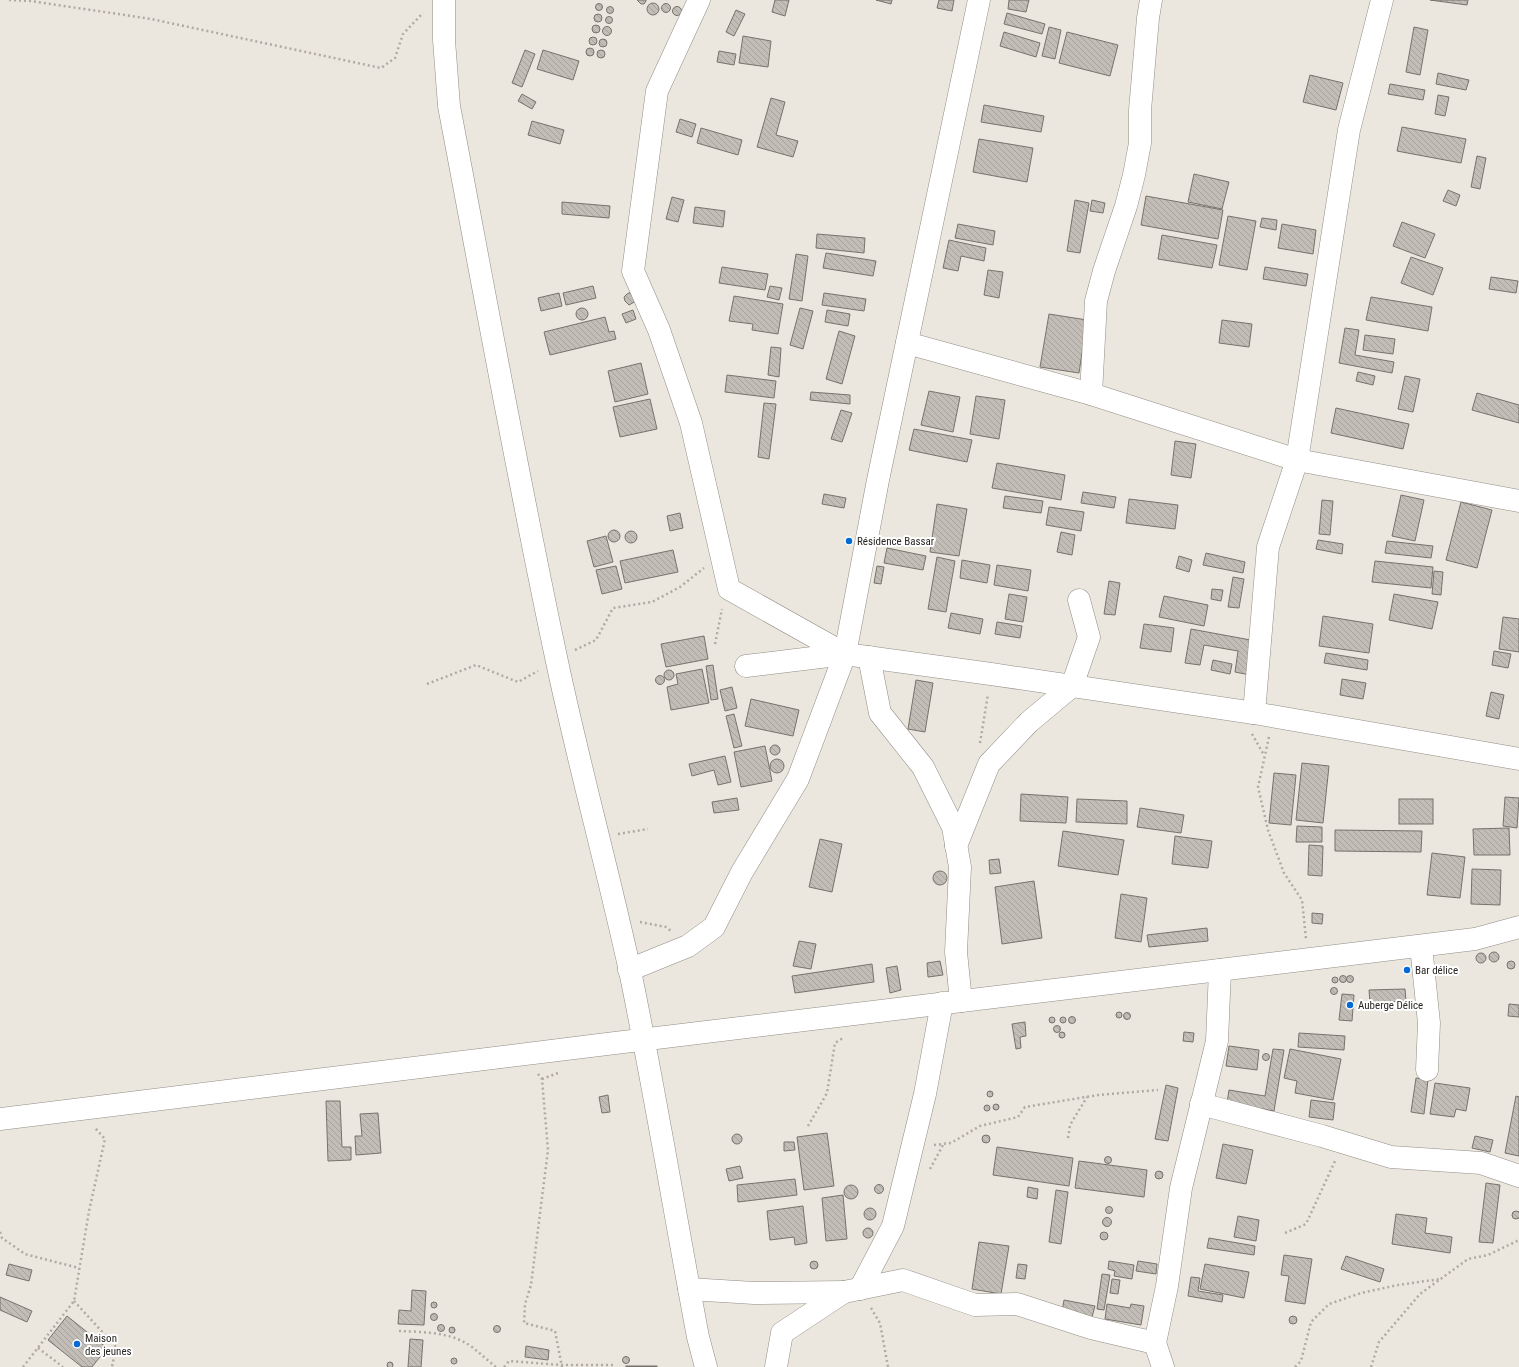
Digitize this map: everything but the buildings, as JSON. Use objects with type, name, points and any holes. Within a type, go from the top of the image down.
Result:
[{"type":"street","points":[[444,0],[444,40],[449,106],[531,535],[556,659],[607,869],[629,970],[698,1337],[706,1367]]},
{"type":"street","points":[[699,0],[657,91],[632,271],[659,330],[691,423],[729,589],[845,654]]},
{"type":"street","points":[[629,970],[688,946],[714,928],[742,872],[798,779],[845,654],[906,343],[979,0]]},
{"type":"street","points":[[1091,394],[1096,301],[1104,271],[1126,206],[1140,143],[1140,110],[1151,0]]},
{"type":"street","points":[[1254,713],[1268,547],[1297,460],[1349,130],[1382,0]]},
{"type":"street","points":[[906,343],[1091,394],[1297,460],[1519,502]]},
{"type":"street","points":[[956,846],[989,764],[1029,722],[1072,686],[1089,637],[1079,600]]},
{"type":"street","points":[[746,666],[845,654],[1254,713],[1519,760]]},
{"type":"street","points":[[776,1367],[782,1333],[852,1290],[893,1226],[951,1002],[956,952],[960,867],[953,827],[923,767],[880,712],[869,657]]},
{"type":"street","points":[[0,1119],[643,1039],[1420,946],[1475,939],[1519,926]]},
{"type":"street","points":[[1420,946],[1429,1023],[1427,1070]]},
{"type":"street","points":[[1163,1367],[1155,1343],[1167,1286],[1181,1188],[1217,1041],[1220,970]]},
{"type":"street","points":[[1201,1104],[1391,1157],[1480,1163],[1519,1176]]},
{"type":"street","points":[[689,1289],[754,1293],[852,1290],[904,1280],[975,1305],[1017,1304],[1091,1328],[1155,1343]]},
{"type":"path","points":[[9,0],[31,1],[151,19],[381,68],[395,58],[403,34],[424,11]]},
{"type":"path","points":[[428,684],[476,664],[518,682],[544,668],[556,659],[596,640],[613,608],[652,602],[680,587],[721,554]]},
{"type":"path","points":[[715,644],[724,596],[729,589]]},
{"type":"path","points":[[979,746],[991,674]]},
{"type":"path","points":[[1296,720],[1269,736],[1258,786],[1268,830],[1284,873],[1302,900],[1308,960]]},
{"type":"path","points":[[598,837],[648,829]]},
{"type":"path","points":[[618,918],[666,927],[688,946]]},
{"type":"path","points":[[808,1126],[827,1093],[835,1043],[848,1034]]},
{"type":"path","points":[[542,1079],[548,1150],[531,1285],[525,1304],[524,1323],[555,1332],[561,1366]]},
{"type":"path","points":[[912,1148],[951,1143],[980,1126],[1018,1117],[1025,1107],[1087,1097],[1158,1090]]},
{"type":"path","points":[[1068,1138],[1070,1125],[1087,1097]]},
{"type":"path","points":[[23,1367],[74,1302],[89,1211],[105,1139],[76,1110]]},
{"type":"path","points":[[1286,1233],[1306,1224],[1344,1143]]},
{"type":"path","points":[[0,1232],[2,1238],[25,1254],[79,1268]]},
{"type":"path","points":[[1370,1367],[1379,1342],[1420,1294],[1468,1259],[1488,1255],[1519,1240]]},
{"type":"path","points":[[1295,1367],[1301,1361],[1311,1322],[1329,1304],[1398,1285],[1441,1279]]},
{"type":"path","points":[[852,1290],[880,1323],[888,1367]]},
{"type":"path","points":[[74,1302],[116,1347],[112,1367]]},
{"type":"path","points":[[400,1331],[450,1336],[469,1345],[496,1367]]},
{"type":"path","points":[[38,1348],[63,1367]]},
{"type":"path","points":[[504,1367],[509,1361],[561,1366],[614,1365]]},
{"type":"place","name":"Résidence Bassar","points":[[849,541]]},
{"type":"place","name":"Bar délice","points":[[1407,970]]},
{"type":"place","name":"Auberge Délice","points":[[1350,1005]]},
{"type":"place","name":"Maison des jeunes","points":[[77,1344]]}]
